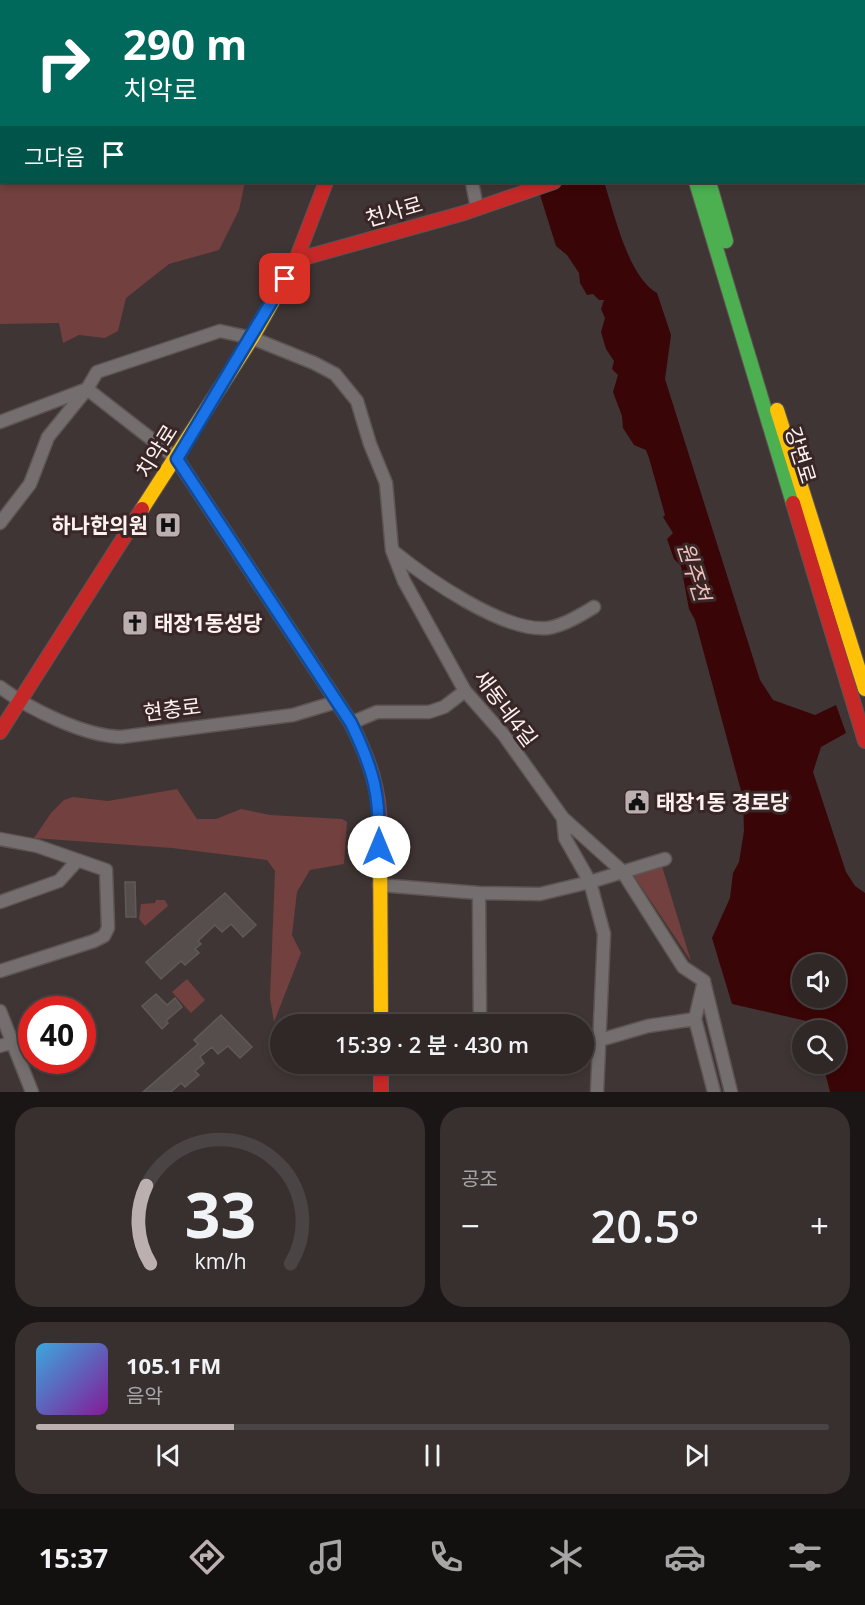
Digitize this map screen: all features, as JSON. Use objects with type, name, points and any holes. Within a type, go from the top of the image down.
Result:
[{"type":"street","name":"치악로","points":[[0,732],[177,459],[252,338],[296,260],[326,183]]},
{"type":"street","points":[[472,183],[477,208]]},
{"type":"street","name":"천사로","points":[[296,260],[477,208],[551,183]]},
{"type":"street","name":"강변로","points":[[696,183],[861,709],[865,741]]},
{"type":"street","name":"강변로","points":[[709,183],[752,329],[865,689]]},
{"type":"street","name":"새동네4길","points":[[0,523],[30,484],[48,437],[87,389],[97,372],[220,331],[252,338],[335,374],[357,401],[370,444],[386,483],[392,550],[404,581],[465,691],[502,734],[563,818],[565,838],[590,882],[604,934],[597,1092]]},
{"type":"street","points":[[0,422],[87,389],[177,459],[351,723],[371,764],[380,809],[381,1014]]},
{"type":"street","points":[[392,550],[427,579],[461,599],[527,626],[548,628],[594,607]]},
{"type":"street","name":"현충로","points":[[0,687],[19,700],[101,736],[121,737],[293,715],[336,702]]},
{"type":"street","points":[[351,723],[376,712],[429,712],[444,707],[465,691]]},
{"type":"street","points":[[563,818],[622,871],[683,967],[704,981],[730,1092]]},
{"type":"street","points":[[0,839],[37,846],[106,870],[108,928],[104,936],[0,972]]},
{"type":"street","points":[[379,885],[479,893],[540,894],[590,882],[665,859]]},
{"type":"street","points":[[0,902],[59,881],[77,861]]},
{"type":"street","points":[[479,893],[480,1014]]},
{"type":"street","points":[[704,981],[695,1019],[714,1092]]},
{"type":"street","points":[[0,1011],[6,1044],[32,1092]]},
{"type":"street","points":[[600,1040],[648,1026],[695,1019]]},
{"type":"street","points":[[381,1074],[381,1092]]},
{"type":"shaded area","points":[[0,183],[245,183],[239,210],[219,250],[169,264],[126,298],[118,331],[105,338],[79,335],[63,343],[59,323],[0,324]]},
{"type":"shaded area","points":[[177,789],[197,819],[216,819],[241,809],[270,815],[342,819],[347,822],[344,864],[310,870],[297,892],[292,935],[301,953],[277,1014],[273,1014],[270,998],[275,871],[267,860],[172,848],[34,838],[51,813],[64,800],[73,797],[108,801]]},
{"type":"shaded area","points":[[661,863],[691,961],[632,873]]},
{"type":"shaded area","points":[[156,900],[165,900],[168,906],[145,926],[139,919],[141,904],[155,903]]},
{"type":"shaded area","points":[[187,979],[205,1000],[191,1013],[172,992]]},
{"type":"water","name":"원주천","points":[[536,183],[604,183],[630,259],[647,285],[657,293],[671,335],[665,379],[760,680],[773,700],[815,715],[836,705],[846,733],[821,747],[813,772],[846,872],[855,886],[865,893],[865,1092],[830,1092],[826,1074],[846,1074],[846,1020],[802,1020],[732,1004],[712,938],[730,898],[733,873],[739,862],[744,831],[743,798],[695,620],[689,609],[681,566],[674,559],[667,539],[673,533],[663,517],[665,515],[649,458],[646,450],[634,445],[623,428],[622,416],[613,392],[618,375],[612,369],[614,361],[606,349],[601,332],[605,318],[601,309],[604,300],[599,300],[593,294],[587,295],[580,283],[579,273],[567,255],[556,246]]},
{"type":"building","points":[[125,882],[135,882],[136,917],[126,917]]},
{"type":"building","points":[[225,893],[256,925],[243,937],[231,924],[222,932],[215,925],[198,941],[201,944],[195,949],[199,953],[185,965],[181,961],[161,979],[146,962]]},
{"type":"building","points":[[156,994],[167,1005],[175,998],[182,1007],[166,1021],[168,1023],[162,1029],[142,1006]]},
{"type":"building","points":[[221,1015],[252,1047],[240,1058],[228,1046],[218,1054],[212,1047],[200,1057],[204,1063],[195,1071],[199,1075],[185,1087],[181,1083],[171,1092],[143,1092],[198,1044],[194,1040]]},
{"type":"traffic: fast","points":[[696,183],[793,503]]},
{"type":"traffic: fast","points":[[709,183],[726,241]]},
{"type":"traffic: slow","points":[[142,509],[252,338],[287,276]]},
{"type":"traffic: slow","points":[[777,410],[865,689]]},
{"type":"traffic: slow","points":[[380,830],[381,1014]]},
{"type":"traffic: jam","points":[[287,276],[296,260],[326,183]]},
{"type":"traffic: jam","points":[[296,260],[464,213],[551,183]]},
{"type":"traffic: jam","points":[[177,459],[351,723],[376,787],[380,830]]},
{"type":"traffic: jam","points":[[793,503],[865,741]]},
{"type":"traffic: jam","points":[[0,732],[142,509]]},
{"type":"traffic: jam","points":[[381,1074],[381,1092]]},
{"type":"place","name":"하나한의원","points":[[168,525]]},
{"type":"place","name":"태장1동성당","points":[[135,623]]},
{"type":"place","name":"태장1동 경로당","points":[[637,802]]},
{"type":"route","points":[[285,279],[252,338],[177,459],[351,723],[371,764],[380,809],[379,847]]}]
